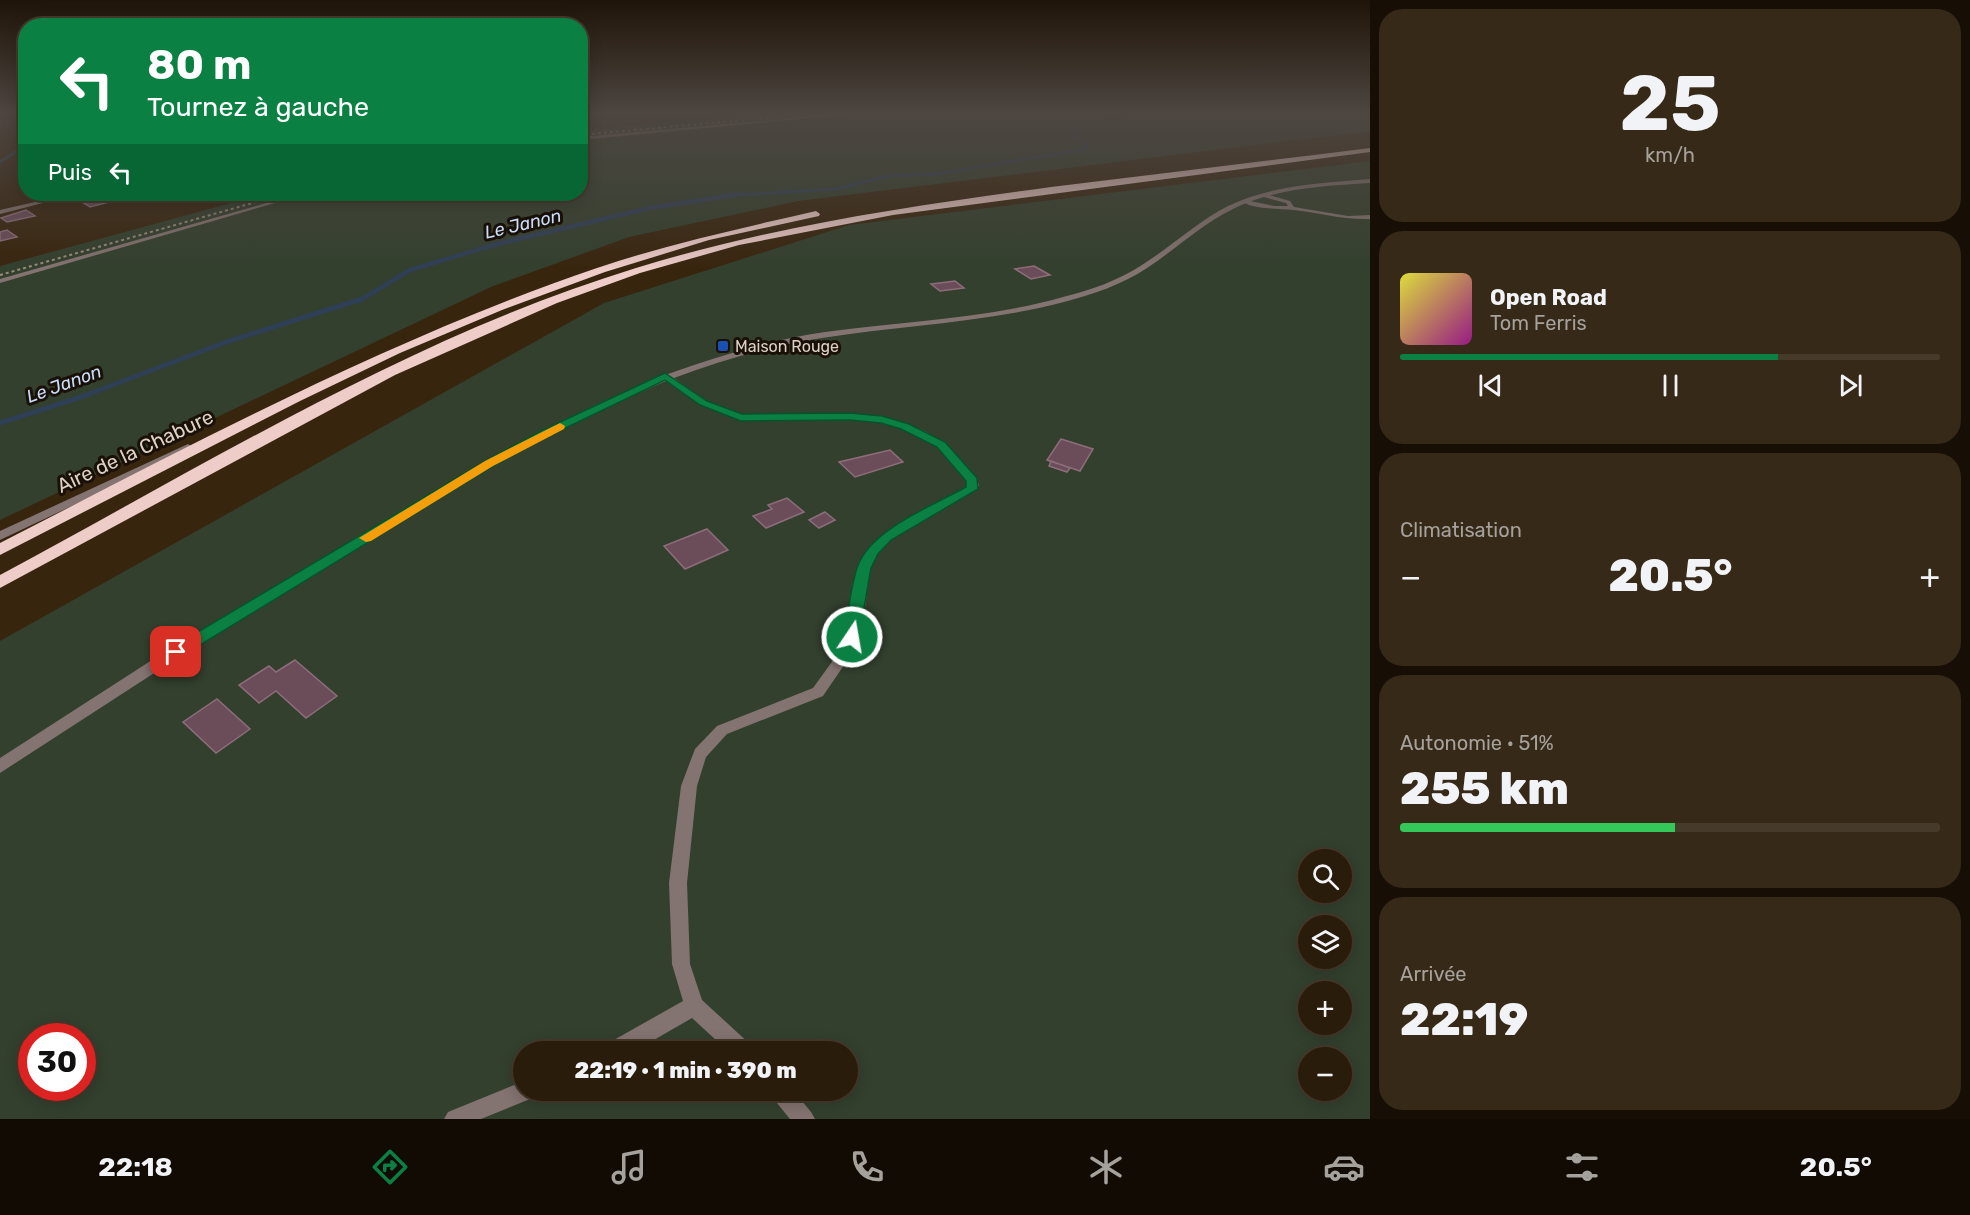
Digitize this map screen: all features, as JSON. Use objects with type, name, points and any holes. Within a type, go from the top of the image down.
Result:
[{"type":"highway","points":[[862,206],[1181,165]]},
{"type":"highway","points":[[0,582],[305,417],[419,360],[541,306],[634,272],[734,243],[868,215],[1252,165]]},
{"type":"highway","points":[[0,550],[287,401],[467,318],[579,275],[664,249],[779,220],[830,211]]},
{"type":"street","points":[[0,766],[157,664],[489,464],[545,433],[665,376],[718,358],[785,342],[1016,309],[1075,296],[1135,273],[1215,217],[1245,202],[1319,186],[1370,181]]},
{"type":"street","points":[[1266,196],[1288,202],[1292,208]]},
{"type":"street","points":[[0,212],[46,201]]},
{"type":"street","points":[[0,281],[279,201]]},
{"type":"street","points":[[1245,202],[1348,218],[1370,217]]},
{"type":"street","points":[[665,376],[704,403],[741,418],[850,417],[882,420],[905,426],[941,445],[974,485],[972,489],[887,537],[872,552],[864,568],[856,624],[848,649],[818,692],[722,730],[700,754],[689,786],[678,883],[681,964],[694,1006],[732,1041]]},
{"type":"street","name":"Aire de la Chabure","points":[[0,536],[287,401]]},
{"type":"street","points":[[632,1041],[694,1006]]},
{"type":"street","points":[[455,1119],[513,1096]]},
{"type":"street","points":[[788,1101],[804,1119]]},
{"type":"green space","points":[[588,165],[1090,165],[798,201],[629,237],[491,287],[0,520],[0,266],[238,201],[588,201]]},
{"type":"green space","points":[[1336,165],[1370,165],[1370,1119],[0,1119],[0,641],[604,303],[849,225]]},
{"type":"building","points":[[81,201],[113,201],[90,207]]},
{"type":"building","points":[[26,210],[35,216],[7,222],[1,218]]},
{"type":"building","points":[[7,230],[17,237],[0,241],[0,232]]},
{"type":"building","points":[[1034,266],[1050,275],[1031,279],[1015,269]]},
{"type":"building","points":[[955,281],[964,288],[940,291],[931,284]]},
{"type":"building","points":[[1061,439],[1093,449],[1080,471],[1047,460]]},
{"type":"building","points":[[890,450],[903,462],[855,477],[839,462]]},
{"type":"building","points":[[1051,461],[1070,468],[1067,472],[1049,466]]},
{"type":"building","points":[[787,498],[804,512],[766,528],[753,516],[772,509],[768,505]]},
{"type":"building","points":[[825,512],[835,520],[819,528],[809,520]]},
{"type":"building","points":[[707,529],[728,550],[685,569],[664,546]]},
{"type":"building","points":[[295,660],[337,696],[306,718],[276,691],[259,703],[239,685],[269,666],[276,672]]},
{"type":"building","points":[[217,699],[250,729],[216,753],[183,722]]},
{"type":"waterway","name":"Le Janon","points":[[732,195],[836,189],[887,176],[937,174],[990,165]]},
{"type":"waterway","name":"Le Janon","points":[[732,195],[740,194]]},
{"type":"waterway","name":"Le Janon","points":[[359,301],[410,270],[497,244],[650,208],[732,195]]},
{"type":"waterway","name":"Le Janon","points":[[719,196],[732,195]]},
{"type":"waterway","name":"Le Janon","points":[[0,423],[84,396],[226,342],[362,299]]},
{"type":"railway","points":[[0,275],[259,201]]},
{"type":"slow traffic","points":[[366,538],[489,464],[560,426]]},
{"type":"place","name":"Maison Rouge","points":[[723,346]]},
{"type":"route","points":[[176,652],[489,464],[545,433],[665,376],[704,403],[741,418],[850,417],[882,420],[905,426],[941,445],[972,480],[974,485],[972,489],[887,537],[872,552],[864,568],[852,637]]}]
